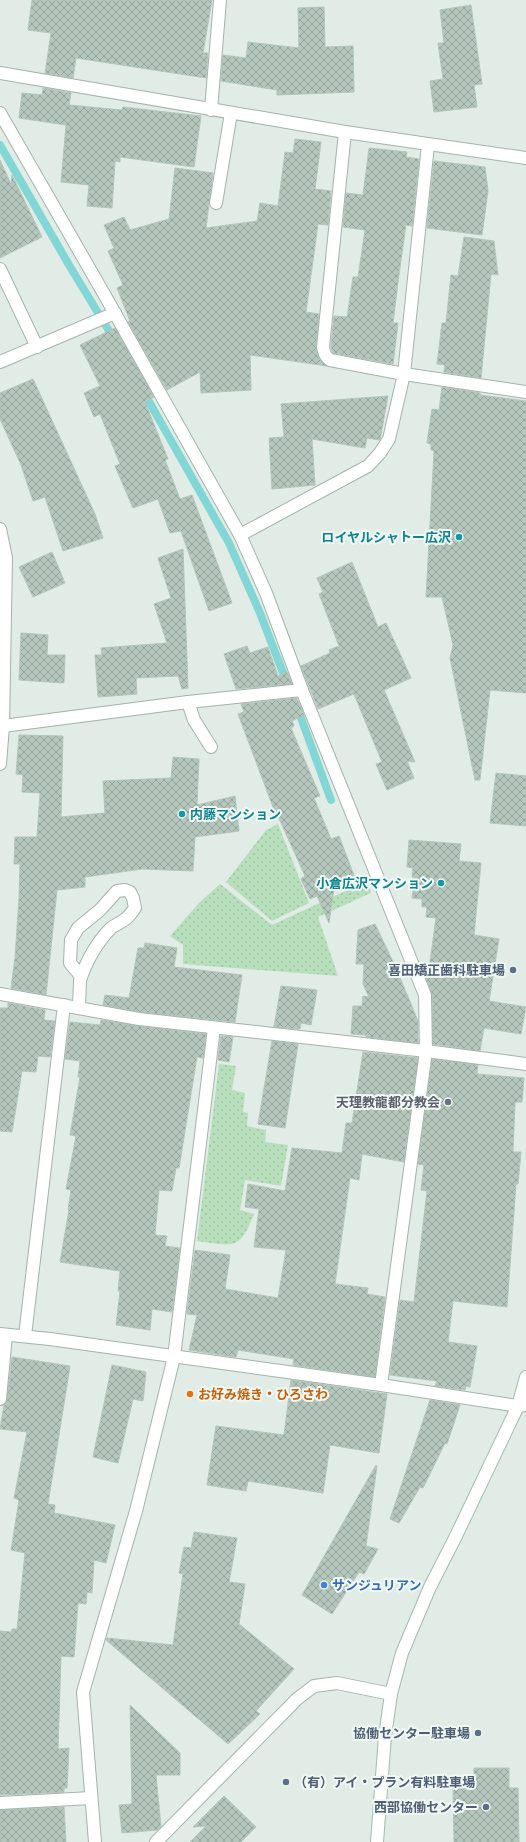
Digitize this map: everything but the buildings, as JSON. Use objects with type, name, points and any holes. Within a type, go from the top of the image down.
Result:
[{"type":"street","points":[[211,110],[220,0]]},
{"type":"street","points":[[0,73],[345,132],[526,158]]},
{"type":"street","points":[[216,203],[230,113]]},
{"type":"street","points":[[1,119],[115,314],[240,535],[266,593],[302,690],[425,995],[426,1051],[381,1385]]},
{"type":"street","points":[[345,132],[324,353],[330,360],[404,374],[526,392]]},
{"type":"street","points":[[240,535],[368,466],[375,459],[389,439],[404,374],[428,145]]},
{"type":"street","points":[[0,269],[37,347]]},
{"type":"street","points":[[0,362],[115,314]]},
{"type":"street","points":[[0,529],[6,558],[3,726],[0,764]]},
{"type":"street","points":[[3,726],[188,702],[302,690]]},
{"type":"street","points":[[188,702],[194,720],[211,747]]},
{"type":"street","points":[[79,1008],[81,976],[97,945],[112,927],[125,920],[135,908],[134,898],[130,892],[125,890],[117,891],[100,910],[78,928],[71,940],[70,963],[81,976]]},
{"type":"street","points":[[0,994],[139,1020],[426,1051],[526,1064]]},
{"type":"street","points":[[25,1336],[64,1005]]},
{"type":"street","points":[[95,1842],[83,1692],[136,1511],[174,1357],[214,1028]]},
{"type":"street","points":[[0,1399],[3,1334],[381,1385],[522,1406]]},
{"type":"street","points":[[377,1842],[385,1736],[391,1694],[402,1652],[430,1586],[522,1406],[526,1377]]},
{"type":"street","points":[[156,1842],[297,1699],[314,1686],[337,1683],[391,1694]]},
{"type":"street","points":[[0,1803],[91,1798]]},
{"type":"green space","points":[[278,824],[309,903],[272,921],[226,882],[266,830]]},
{"type":"green space","points":[[367,881],[371,893],[318,917],[338,976],[183,964],[183,945],[170,936],[199,903],[220,884],[272,925]]},
{"type":"green space","points":[[219,1064],[236,1066],[232,1090],[245,1093],[243,1112],[248,1113],[247,1126],[266,1130],[265,1142],[288,1145],[281,1186],[245,1180],[240,1210],[254,1214],[244,1235],[234,1243],[227,1244],[197,1241]]},
{"type":"waterway","points":[[0,145],[69,265],[114,339]]},
{"type":"waterway","points":[[143,391],[229,543],[260,613],[287,683]]},
{"type":"waterway","points":[[297,707],[331,800]]},
{"type":"place","name":"ロイヤルシャトー広沢","points":[[459,537]]},
{"type":"place","name":"内藤マンション","points":[[182,814]]},
{"type":"place","name":"小倉広沢マンション","points":[[441,883]]},
{"type":"place","name":"喜田矯正歯科駐車場","points":[[513,970]]},
{"type":"place","name":"天理教龍都分教会","points":[[448,1102]]},
{"type":"place","name":"お好み焼き・ひろさわ","points":[[190,1394]]},
{"type":"place","name":"サンジュリアン","points":[[324,1585]]},
{"type":"place","name":"協働センター駐車場","points":[[478,1733]]},
{"type":"place","name":"（有）アイ・プラン有料駐車場","points":[[286,1782]]},
{"type":"place","name":"西部協働センター","points":[[486,1807]]}]
